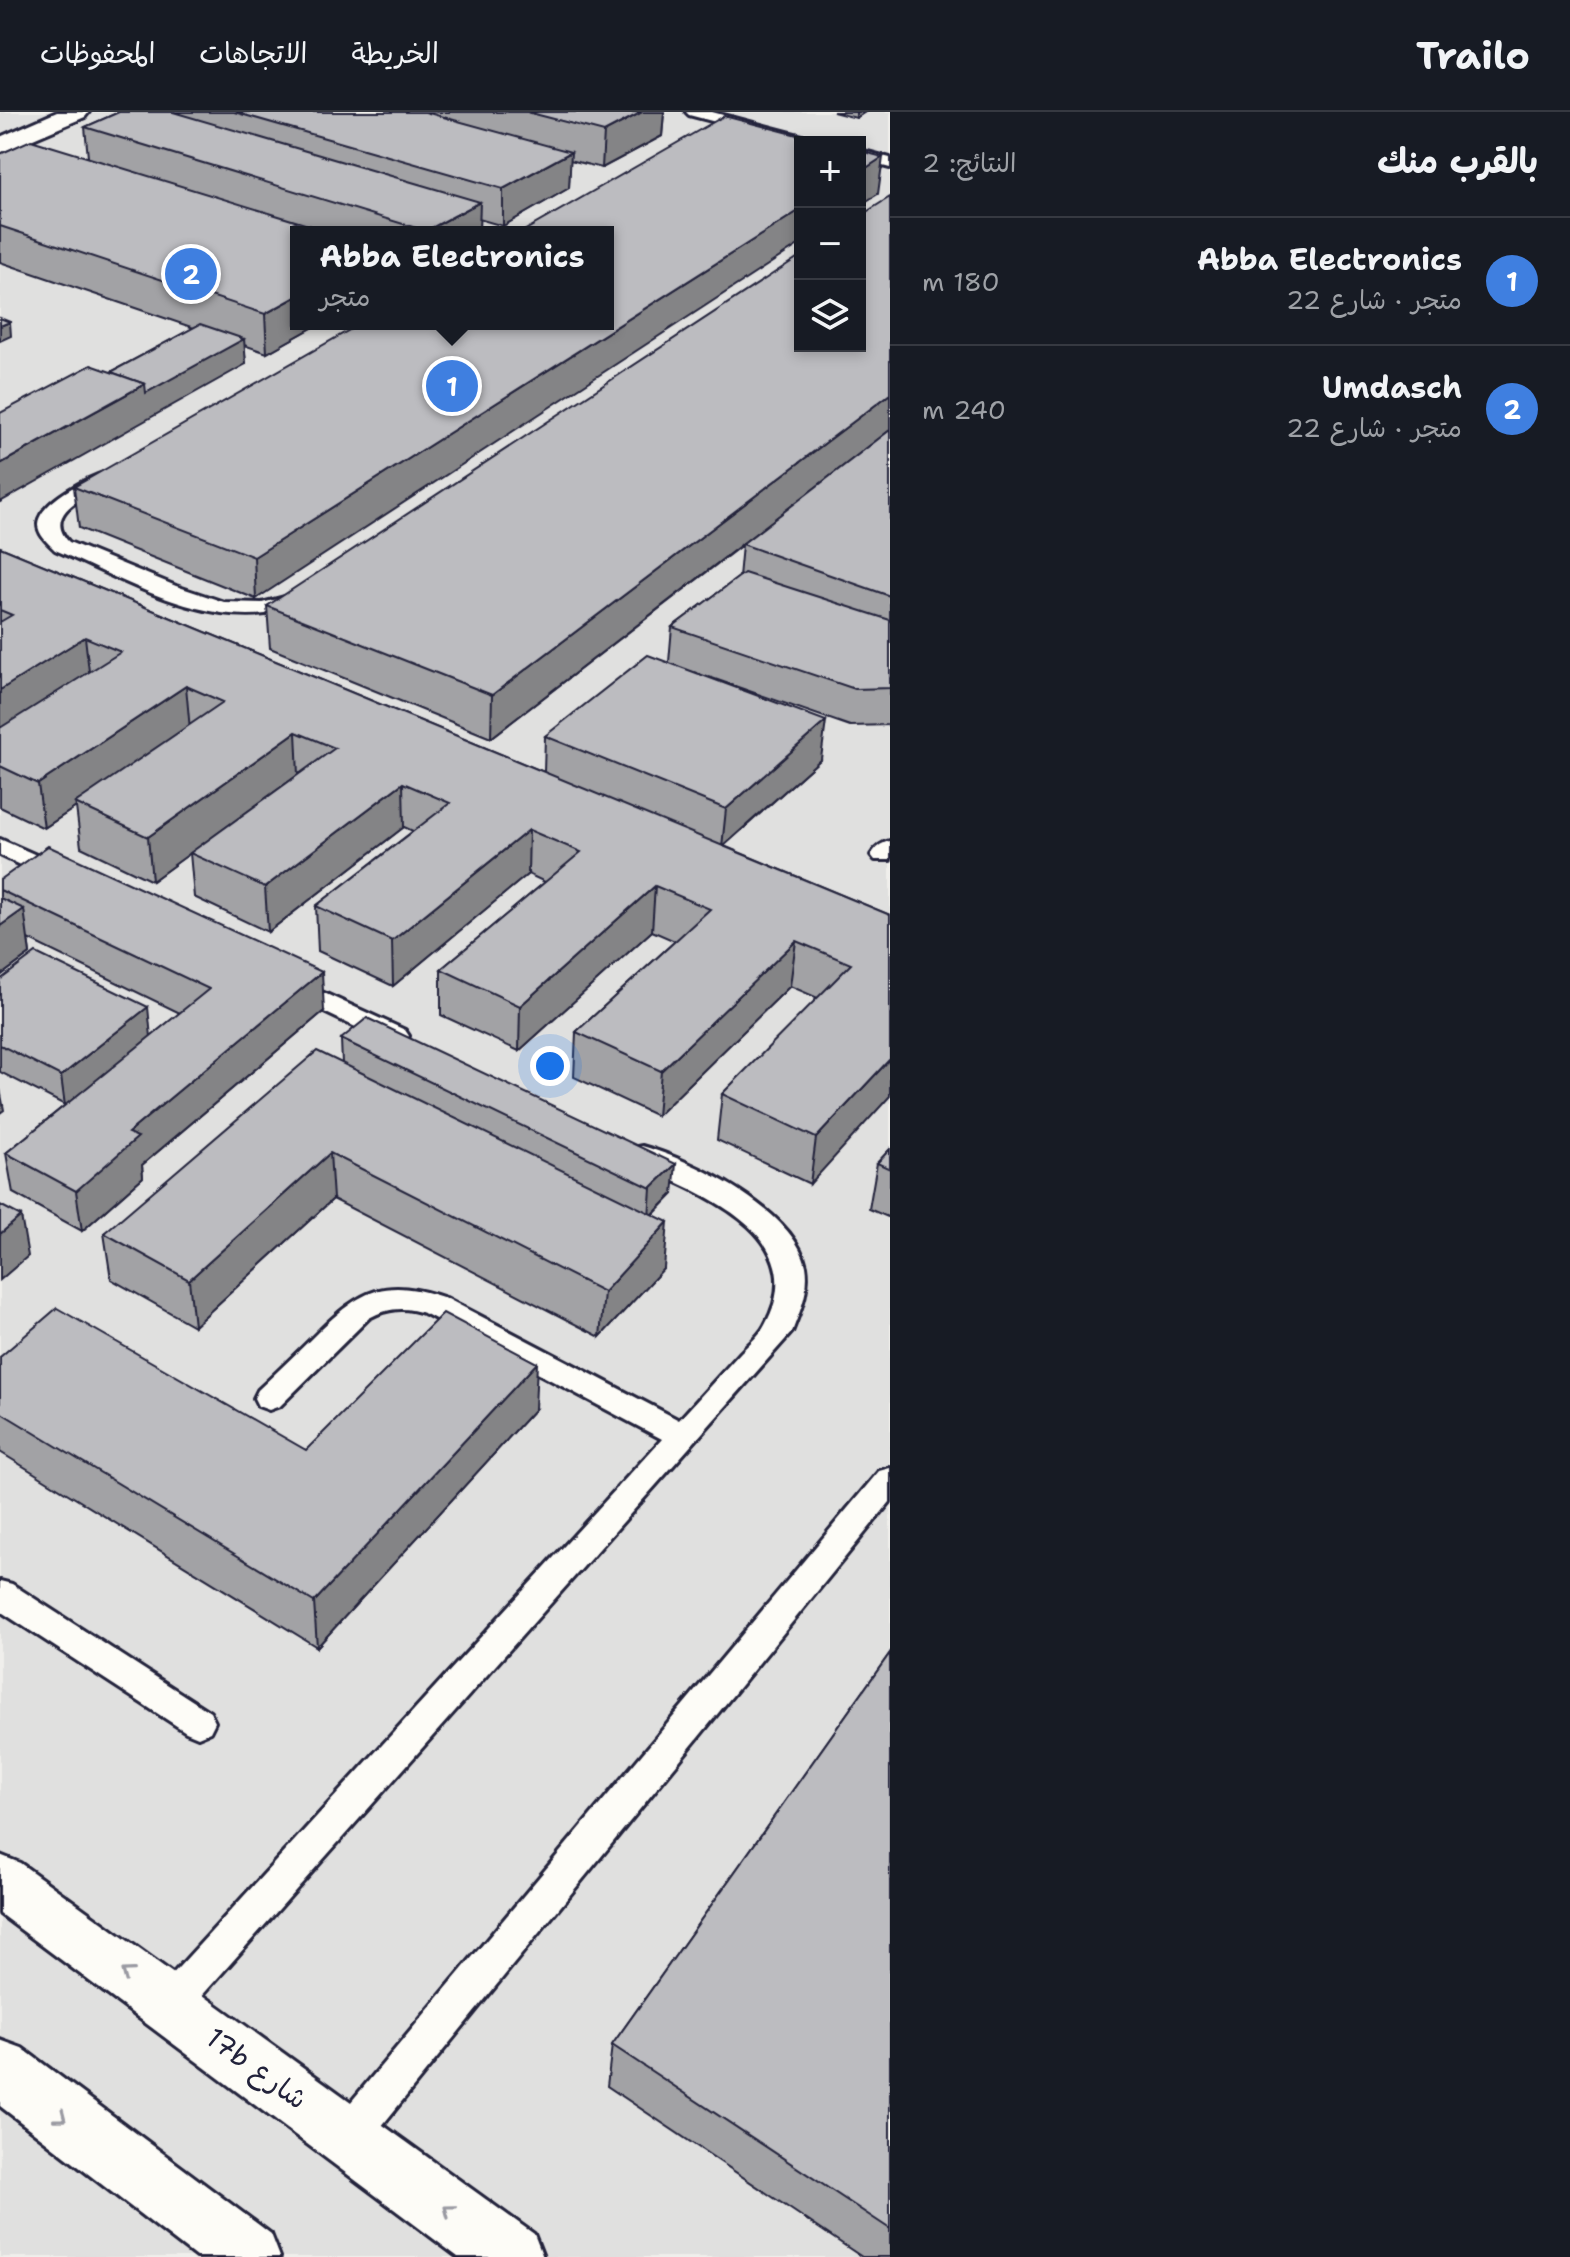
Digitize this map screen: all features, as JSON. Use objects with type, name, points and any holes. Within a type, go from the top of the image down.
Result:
[{"type":"street","points":[[4,153],[77,112]]},
{"type":"street","name":"17b شارع","points":[[0,1881],[511,2257]]},
{"type":"street","points":[[0,2069],[248,2257]]},
{"type":"lane","points":[[694,112],[794,138]]},
{"type":"lane","points":[[702,135],[728,121]]},
{"type":"lane","points":[[866,157],[890,163]]},
{"type":"lane","points":[[126,467],[57,506],[46,527],[51,537],[62,546],[190,600],[223,610],[266,610],[304,598],[317,589]]},
{"type":"lane","points":[[0,846],[86,887]]},
{"type":"lane","points":[[259,970],[417,1046]]},
{"type":"lane","points":[[170,2004],[777,1332],[789,1311],[794,1288],[792,1265],[782,1243],[767,1222],[745,1205],[619,1143]]},
{"type":"lane","points":[[269,1398],[359,1310],[373,1302],[405,1296],[436,1306],[683,1436]]},
{"type":"lane","points":[[349,2135],[890,1480]]},
{"type":"lane","points":[[0,1594],[198,1722]]},
{"type":"shaded area","points":[[0,112],[890,112],[890,2257],[0,2257]]},
{"type":"building","points":[[119,112],[173,112],[480,202],[435,226],[410,226],[85,127]]},
{"type":"building","points":[[234,112],[425,112],[571,152],[503,189]]},
{"type":"building","points":[[527,112],[642,112],[604,132]]},
{"type":"building","points":[[724,116],[801,136],[794,136],[794,214],[614,328],[614,226],[532,226]]},
{"type":"building","points":[[31,140],[311,226],[290,226],[290,300],[265,314],[0,226],[0,154]]},
{"type":"building","points":[[866,153],[883,157],[866,168]]},
{"type":"building","points":[[890,197],[890,394],[492,695],[267,606],[794,260],[794,352],[866,352],[866,212]]},
{"type":"building","points":[[200,324],[244,339],[146,393],[145,384],[111,372]]},
{"type":"building","points":[[349,330],[611,330],[254,557],[74,487]]},
{"type":"building","points":[[91,365],[145,384],[0,464],[0,413]]},
{"type":"building","points":[[890,430],[890,596],[742,544]]},
{"type":"building","points":[[0,547],[890,915],[890,1059],[816,1138],[722,1094],[851,964],[796,941],[661,1071],[576,1032],[710,909],[655,886],[520,1006],[441,969],[581,852],[529,830],[392,941],[316,906],[450,803],[403,783],[265,887],[190,853],[335,748],[296,732],[148,837],[75,803],[223,702],[186,686],[38,784],[0,766],[0,728],[121,652],[85,637],[0,690],[0,622],[12,615],[0,610]]},
{"type":"building","points":[[744,573],[890,620],[890,688],[855,689],[672,627]]},
{"type":"building","points":[[648,655],[826,721],[726,809],[545,736]]},
{"type":"building","points":[[48,846],[322,972],[128,1133],[138,1137],[76,1191],[6,1153],[209,989],[0,890],[0,880]]},
{"type":"building","points":[[0,898],[24,909],[0,926]]},
{"type":"building","points":[[36,953],[148,1007],[61,1076],[0,1045],[0,980]]},
{"type":"building","points":[[367,1018],[676,1164],[651,1188],[341,1039]]},
{"type":"building","points":[[317,1051],[668,1222],[604,1292],[330,1153],[189,1280],[104,1233]]},
{"type":"building","points":[[890,1149],[890,1169],[877,1163]]},
{"type":"building","points":[[0,1205],[21,1216],[0,1234]]},
{"type":"building","points":[[57,1308],[306,1450],[443,1313],[537,1363],[314,1602],[0,1412],[0,1357]]},
{"type":"building","points":[[890,1653],[890,2229],[612,2045]]},
{"type":"place","name":"Umdasch","points":[[191,274]]},
{"type":"place","name":"Abba Electronics","points":[[452,386]]}]
